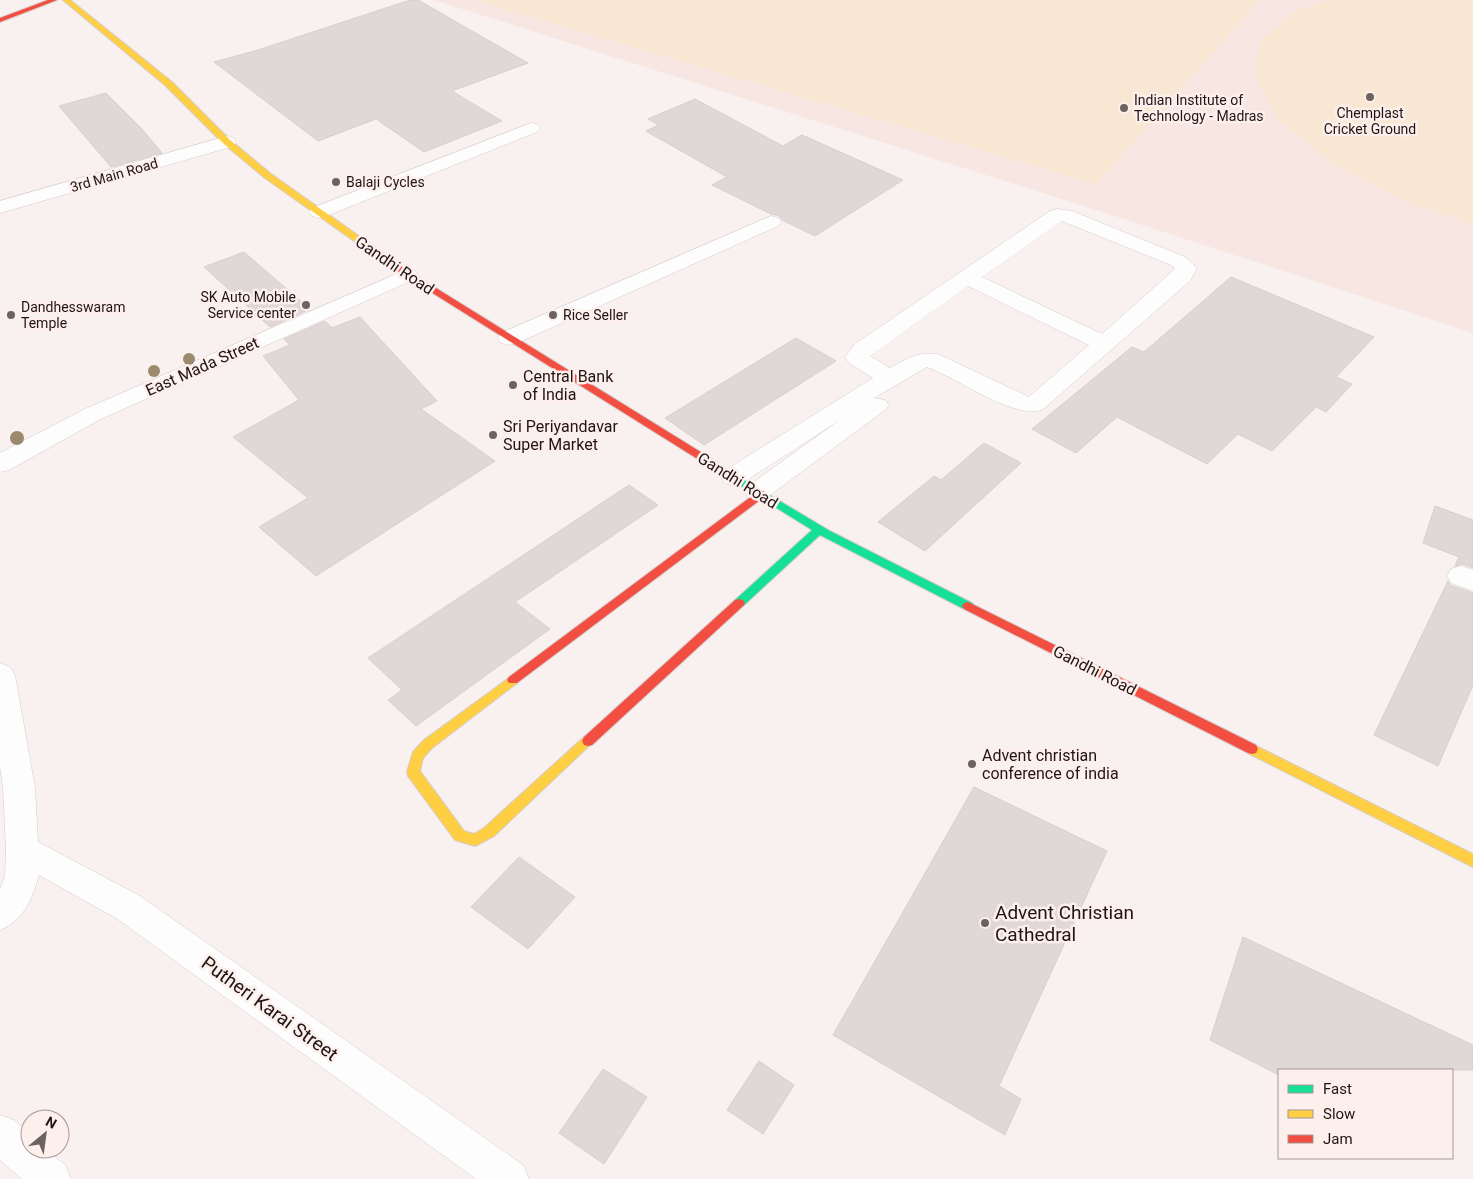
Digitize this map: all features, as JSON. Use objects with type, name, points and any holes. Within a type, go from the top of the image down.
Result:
[{"type":"street","points":[[0,20],[54,0]]},
{"type":"street","name":"Gandhi Road","points":[[66,0],[169,84],[227,142],[268,176],[408,275],[758,493],[819,530],[1473,861]]},
{"type":"street","points":[[319,212],[531,128]]},
{"type":"street","name":"3rd Main Road","points":[[0,207],[227,142]]},
{"type":"street","points":[[733,477],[889,378],[923,360],[930,359],[1022,403],[1034,405],[1042,400],[1102,343],[1182,276],[1186,268],[1183,264],[1060,215],[1054,217],[856,356],[889,378]]},
{"type":"street","points":[[509,338],[771,222]]},
{"type":"street","name":"East Mada Street","points":[[0,464],[93,414],[408,275]]},
{"type":"street","points":[[966,277],[1102,343]]},
{"type":"street","points":[[819,530],[489,832],[475,840],[460,836],[413,772],[417,756],[428,744],[758,493],[882,402]]},
{"type":"street","points":[[0,675],[19,788],[22,850],[22,876],[5,910]]},
{"type":"street","name":"Putheri Karai Street","points":[[22,850],[128,907],[509,1179]]},
{"type":"street","points":[[0,1134],[51,1179]]},
{"type":"shaded area","name":"Indian Institute of Technology - Madras","points":[[434,0],[1473,0],[1473,333],[1115,216]]},
{"type":"shaded area","points":[[474,0],[1260,0],[1096,184]]},
{"type":"shaded area","name":"Chemplast Cricket Ground","points":[[1330,0],[1473,0],[1473,224],[1412,204],[1330,162],[1277,118],[1255,76],[1261,40],[1297,10]]},
{"type":"building","points":[[410,0],[418,0],[528,63],[452,91],[502,121],[424,152],[376,119],[318,141],[214,62],[258,50]]},
{"type":"building","points":[[106,93],[141,128],[162,153],[111,167],[59,106]]},
{"type":"building","points":[[695,99],[783,146],[802,135],[903,180],[815,236],[782,220],[779,216],[771,214],[712,185],[727,177],[646,131],[659,125],[648,119]]},
{"type":"building","points":[[244,252],[310,309],[270,327],[204,267]]},
{"type":"building","points":[[1231,277],[1374,337],[1336,377],[1352,384],[1326,412],[1316,407],[1272,451],[1238,434],[1207,464],[1117,417],[1076,453],[1032,429],[1132,347],[1144,352]]},
{"type":"building","points":[[360,317],[437,401],[421,409],[495,461],[316,576],[259,527],[308,498],[233,437],[299,400],[263,356],[290,345],[284,339],[325,321],[332,328]]},
{"type":"building","points":[[796,338],[836,361],[704,445],[665,418]]},
{"type":"building","points":[[984,443],[1021,463],[925,551],[878,522],[934,476],[941,480]]},
{"type":"building","points":[[629,485],[658,505],[515,602],[550,629],[416,726],[388,700],[402,690],[368,658]]},
{"type":"building","points":[[1435,506],[1473,520],[1473,568],[1462,564],[1455,566],[1459,557],[1423,543]]},
{"type":"building","points":[[1448,581],[1450,585],[1473,593],[1473,685],[1438,766],[1374,735]]},
{"type":"building","name":"Advent Christian Cathedral","points":[[974,787],[1107,851],[999,1086],[1021,1099],[1005,1135],[833,1035]]},
{"type":"building","points":[[519,857],[575,897],[528,949],[471,907]]},
{"type":"building","points":[[1243,937],[1473,1045],[1473,1070],[1278,1069],[1278,1074],[1210,1040]]},
{"type":"building","points":[[759,1061],[794,1085],[763,1134],[727,1110]]},
{"type":"building","points":[[603,1069],[647,1097],[604,1164],[559,1133]]},
{"type":"traffic: fast","points":[[716,466],[826,534],[968,606]]},
{"type":"traffic: fast","points":[[739,603],[819,530]]},
{"type":"traffic: slow","points":[[66,0],[169,84],[227,142],[268,176],[394,265]]},
{"type":"traffic: slow","points":[[513,680],[428,744],[417,756],[413,772],[460,836],[475,840],[489,832],[588,741]]},
{"type":"traffic: slow","points":[[1252,749],[1473,861]]},
{"type":"traffic: jam","points":[[0,20],[54,0]]},
{"type":"traffic: jam","points":[[394,265],[716,466]]},
{"type":"traffic: jam","points":[[513,680],[760,494]]},
{"type":"traffic: jam","points":[[588,741],[739,603]]},
{"type":"traffic: jam","points":[[968,606],[1252,749]]},
{"type":"place","name":"Chemplast Cricket Ground","points":[[1370,97]]},
{"type":"place","name":"Indian Institute of Technology - Madras","points":[[1124,108]]},
{"type":"place","name":"Balaji Cycles","points":[[336,182]]},
{"type":"place","name":"SK Auto Mobile Service center","points":[[306,305]]},
{"type":"place","name":"Dandhesswaram Temple","points":[[11,315]]},
{"type":"place","name":"Rice Seller","points":[[553,315]]},
{"type":"place","name":"Central Bank of India","points":[[513,385]]},
{"type":"place","name":"Sri Periyandavar Super Market","points":[[493,435]]},
{"type":"place","name":"Advent christian conference of india","points":[[972,764]]},
{"type":"place","name":"Advent Christian Cathedral","points":[[985,923]]}]
